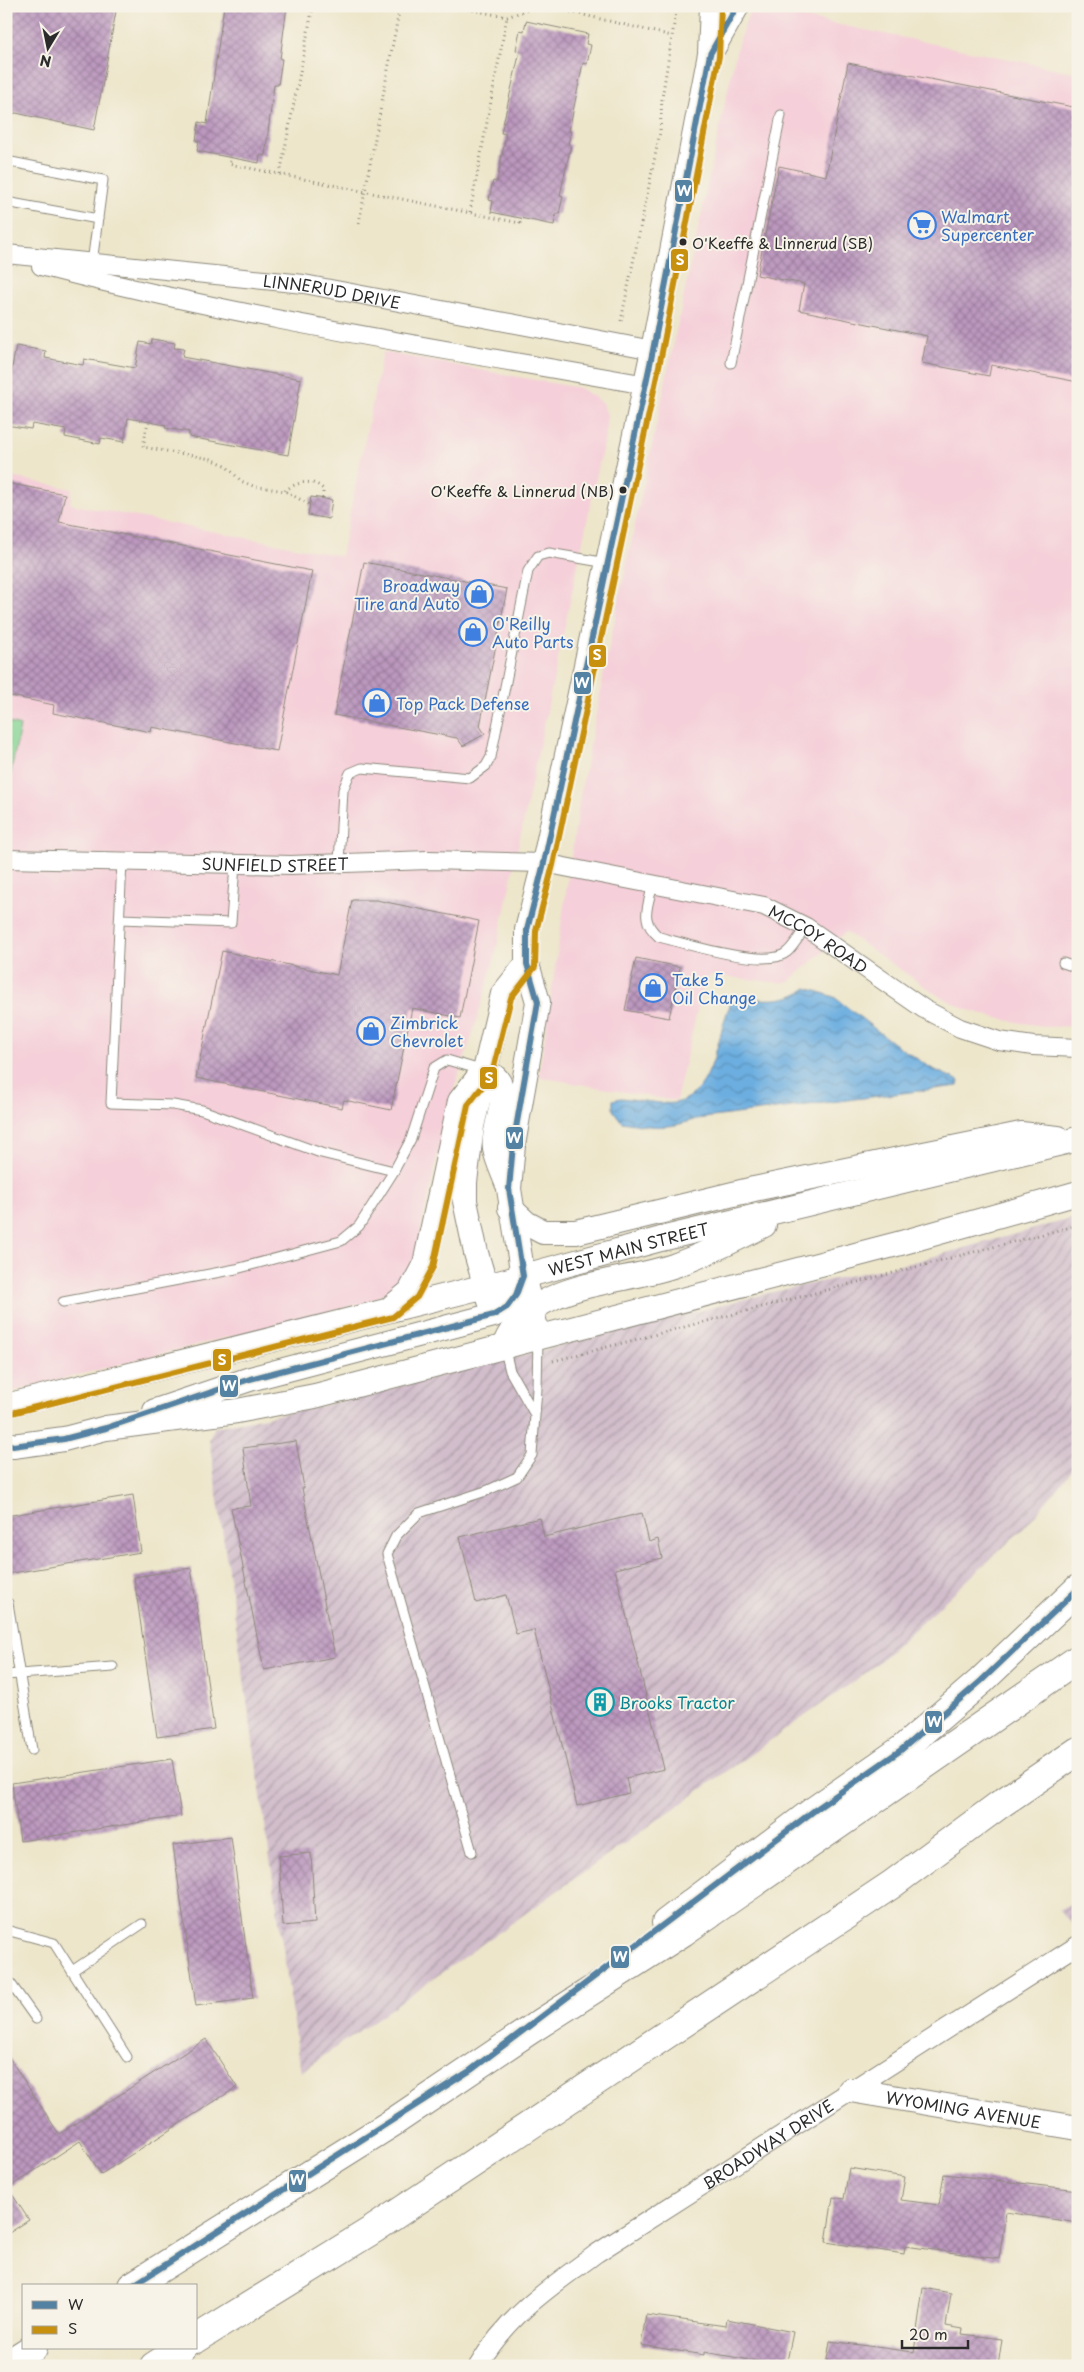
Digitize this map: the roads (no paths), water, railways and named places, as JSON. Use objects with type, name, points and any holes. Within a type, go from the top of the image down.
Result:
[{"type":"highway","points":[[471,2070],[815,1810],[901,1750],[981,1681],[1078,1589]]},
{"type":"highway","points":[[135,2284],[392,2123],[530,2030],[683,1932],[1078,1659]]},
{"type":"highway","points":[[198,2338],[374,2229],[883,1891],[999,1805],[1078,1751]]},
{"type":"highway","points":[[999,1805],[1078,1764]]},
{"type":"highway","points":[[6,2365],[30,2350]]},
{"type":"highway","points":[[154,2366],[179,2350]]},
{"type":"main road","points":[[712,6],[710,54],[653,350],[544,863],[527,930],[526,964],[538,1002],[513,1145],[510,1198],[526,1223],[543,1232],[576,1232],[754,1189],[1021,1134],[1078,1139]]},
{"type":"main road","points":[[710,54],[737,6]]},
{"type":"main road","points":[[504,1346],[485,1286],[467,1210],[464,1182],[472,1126],[503,994],[526,964]]},
{"type":"main road","points":[[484,1071],[493,1074],[500,1084],[501,1115],[495,1148],[510,1198],[522,1276],[538,1336]]},
{"type":"main road","points":[[390,1309],[410,1292],[425,1264],[460,1101],[484,1071]]},
{"type":"main road","name":"WEST MAIN STREET","points":[[6,1406],[661,1240],[1078,1139]]},
{"type":"main road","points":[[106,1428],[237,1411],[315,1396],[538,1336],[854,1256],[1078,1193]]},
{"type":"main road","points":[[504,1346],[510,1331],[532,1310],[574,1290],[672,1266],[739,1238],[794,1209]]},
{"type":"main road","points":[[6,1443],[13,1446],[64,1439],[106,1428],[250,1379],[494,1315],[507,1307],[516,1295],[522,1276]]},
{"type":"main road","name":"WYOMING AVENUE","points":[[850,2090],[1078,2128]]},
{"type":"street","name":"LINNERUD DRIVE","points":[[6,255],[304,284],[653,350]]},
{"type":"street","name":"LINNERUD DRIVE","points":[[6,255],[100,282],[274,318],[646,384]]},
{"type":"street","name":"SUNFIELD STREET","points":[[6,859],[235,864],[428,860],[544,863]]},
{"type":"street","name":"MCCOY ROAD","points":[[544,863],[764,906],[806,927],[924,1009],[960,1028],[999,1041],[1033,1046],[1078,1048]]},
{"type":"street","name":"BROADWAY DRIVE","points":[[478,2366],[507,2323],[539,2295],[597,2253],[1078,1945]]},
{"type":"lane","points":[[731,363],[781,115]]},
{"type":"lane","points":[[6,161],[103,180],[92,262]]},
{"type":"lane","points":[[6,202],[98,219]]},
{"type":"lane","points":[[338,863],[343,790],[350,773],[362,768],[470,778],[486,766],[491,757],[528,571],[538,556],[549,553],[607,563]]},
{"type":"lane","points":[[122,861],[111,1103],[173,1105],[202,1110],[321,1153],[394,1171]]},
{"type":"lane","points":[[120,919],[230,923],[235,864]]},
{"type":"lane","points":[[653,884],[646,919],[650,930],[659,937],[754,959],[770,960],[786,953],[806,927]]},
{"type":"lane","points":[[1063,963],[1078,968]]},
{"type":"lane","points":[[63,1302],[236,1269],[341,1241],[359,1226],[394,1171],[411,1139],[434,1068],[447,1060],[484,1071]]},
{"type":"lane","points":[[472,1852],[387,1554],[396,1536],[419,1513],[486,1491],[516,1477],[532,1455],[537,1389],[538,1336]]},
{"type":"lane","points":[[504,1346],[510,1371],[534,1413]]},
{"type":"lane","points":[[8,1603],[32,1750]]},
{"type":"lane","points":[[6,1675],[113,1667]]},
{"type":"lane","points":[[72,1971],[142,1924]]},
{"type":"lane","points":[[6,1930],[54,1943],[127,2058]]},
{"type":"lane","points":[[6,1977],[36,2019]]},
{"type":"water","points":[[807,988],[834,997],[893,1043],[931,1068],[959,1081],[958,1086],[696,1119],[668,1126],[622,1122],[613,1110],[613,1100],[621,1098],[656,1103],[675,1103],[689,1097],[700,1087],[708,1074],[728,1010],[734,997],[781,998],[799,993]]},
{"type":"place","name":"Walmart Supercenter","points":[[922,225]]},
{"type":"place","name":"O'Keeffe & Linnerud (SB)","points":[[683,242]]},
{"type":"place","name":"O'Keeffe & Linnerud (NB)","points":[[623,490]]},
{"type":"place","name":"Broadway Tire and Auto","points":[[479,594]]},
{"type":"place","name":"O'Reilly Auto Parts","points":[[473,632]]},
{"type":"place","name":"Top Pack Defense","points":[[377,703]]},
{"type":"place","name":"Take 5 Oil Change","points":[[653,988]]},
{"type":"place","name":"Zimbrick Chevrolet","points":[[371,1031]]},
{"type":"place","name":"Brooks Tractor","points":[[600,1702]]}]
